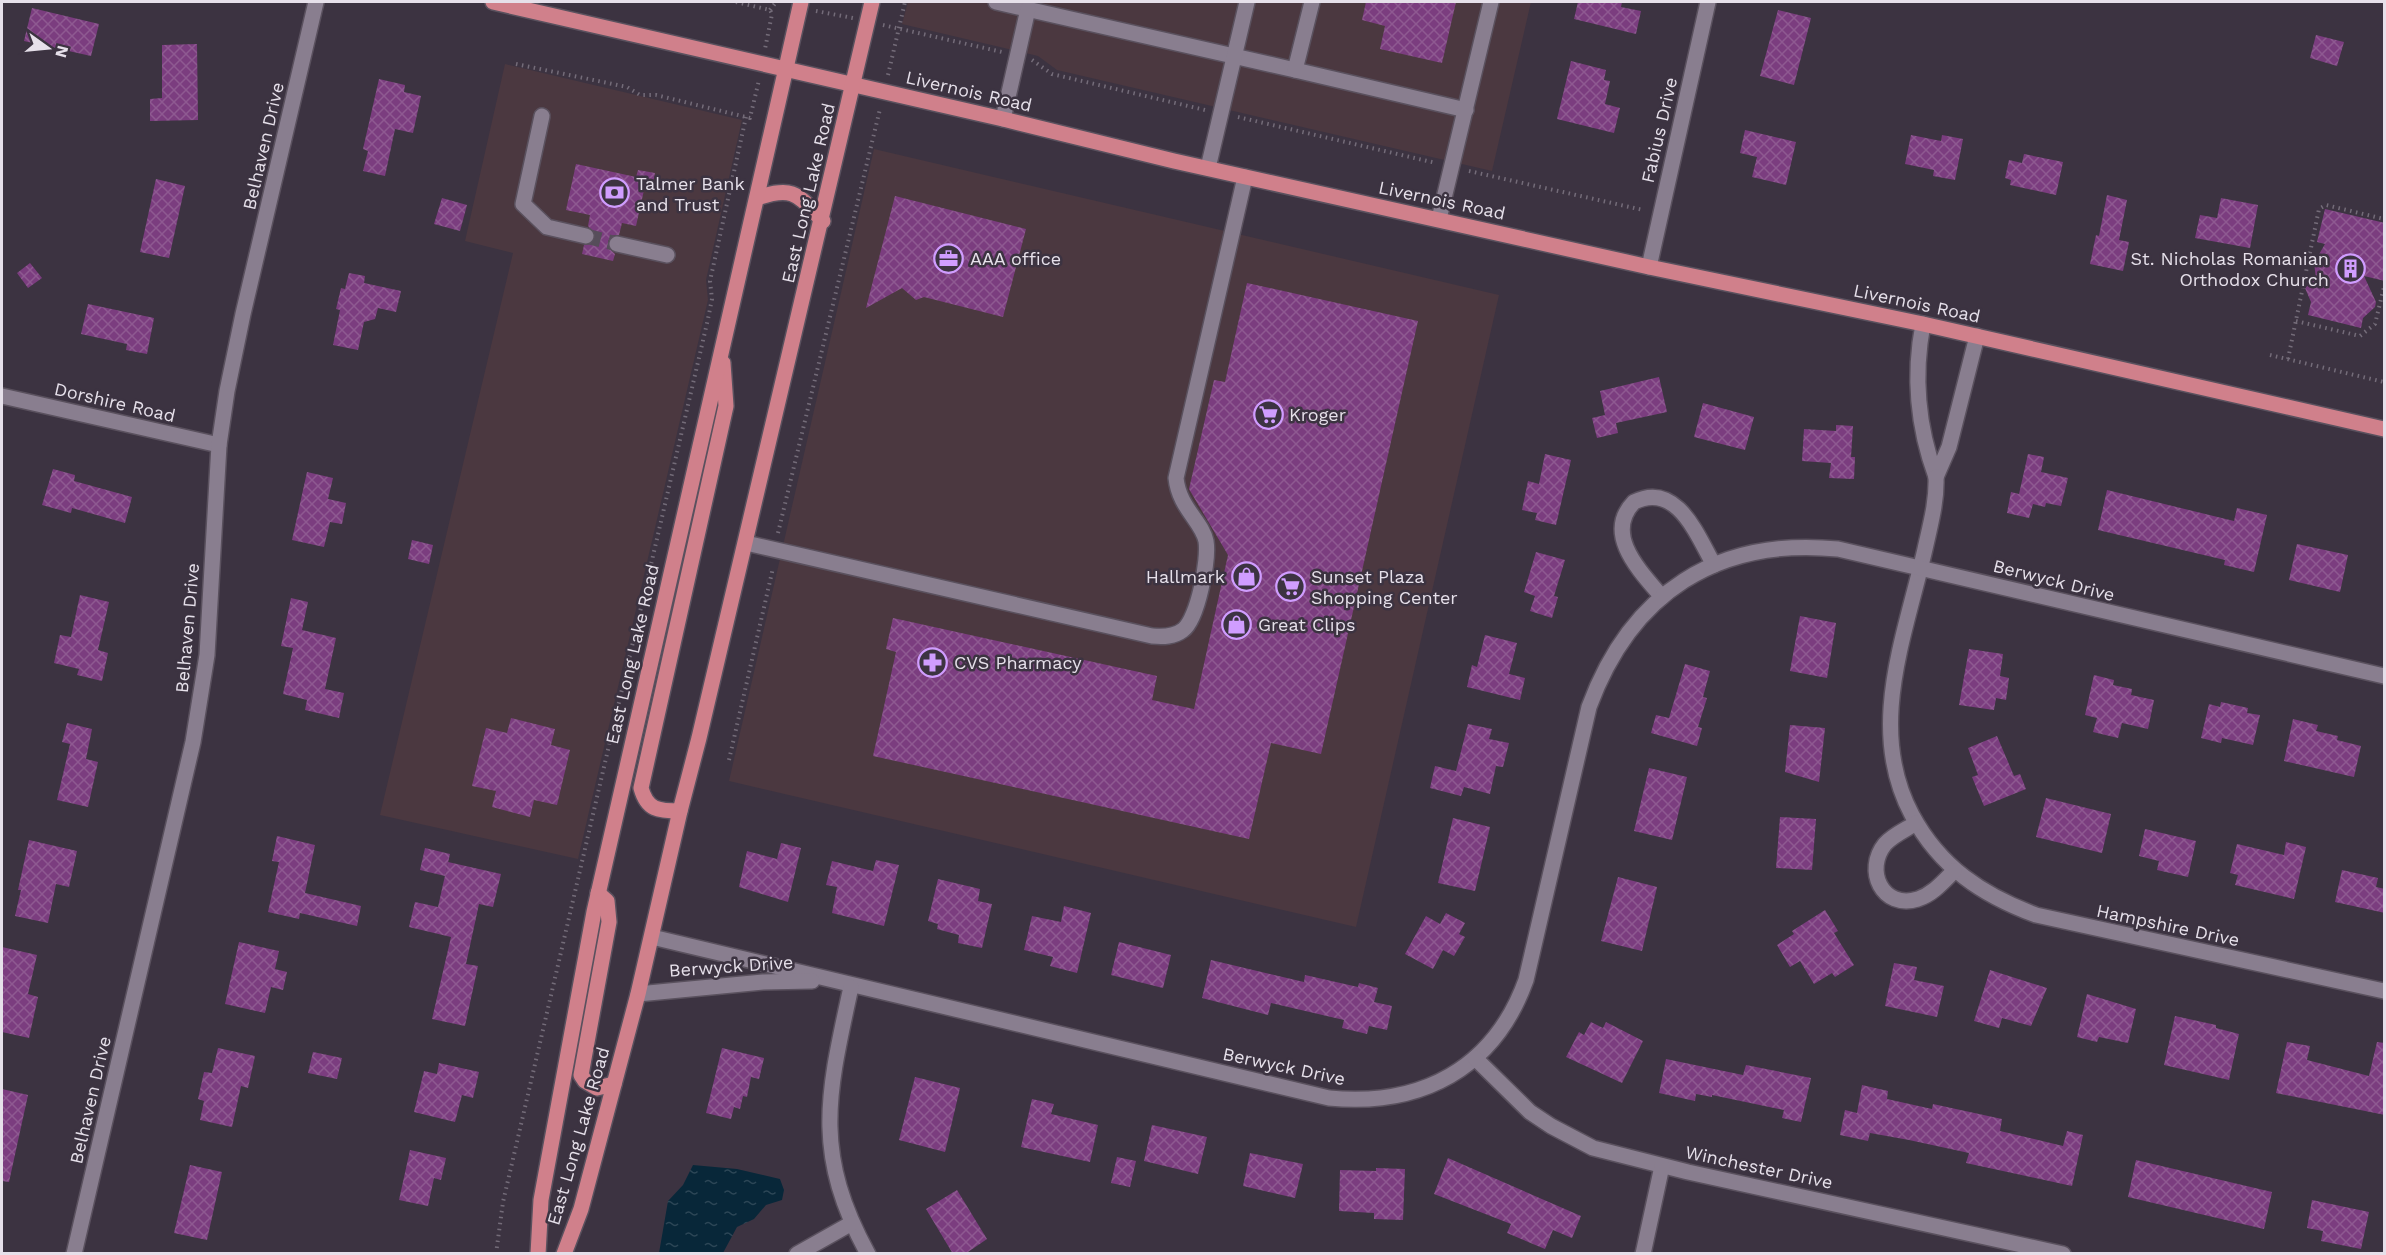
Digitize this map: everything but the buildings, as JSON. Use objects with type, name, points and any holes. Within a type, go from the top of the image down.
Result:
[{"type":"main road","name":"Livernois Road","points":[[493,2],[786,68],[1245,177],[1649,267],[1923,324],[2385,429]]},
{"type":"main road","name":"East Long Lake Road","points":[[538,1254],[541,1200],[598,893],[801,2]]},
{"type":"main road","name":"East Long Lake Road","points":[[564,1254],[581,1209],[638,994],[823,221],[872,2]]},
{"type":"main road","points":[[757,198],[780,190],[796,195],[823,221]]},
{"type":"main road","points":[[680,811],[653,807],[645,801],[641,788],[726,406],[721,353]]},
{"type":"main road","points":[[598,893],[607,901],[609,922],[581,1074],[585,1081],[597,1088],[614,1084]]},
{"type":"street","name":"Belhaven Drive","points":[[74,1254],[197,723],[210,611],[219,445],[243,314],[316,2]]},
{"type":"street","points":[[996,2],[1028,9],[1057,9],[1234,56],[1466,110]]},
{"type":"street","points":[[1208,168],[1247,2]]},
{"type":"street","points":[[1295,70],[1312,2]]},
{"type":"street","points":[[1439,219],[1491,2]]},
{"type":"street","name":"Fabius Drive","points":[[1649,267],[1708,2]]},
{"type":"street","points":[[1003,119],[1028,9]]},
{"type":"street","points":[[542,116],[524,204],[547,227],[586,236]]},
{"type":"street","points":[[746,543],[1152,636],[1168,637],[1184,630],[1194,616],[1206,561],[1206,539],[1186,509],[1178,492],[1176,478],[1245,177]]},
{"type":"street","points":[[617,244],[667,255]]},
{"type":"street","name":"Hampshire Drive","points":[[1923,324],[1917,363],[1920,416],[1923,443],[1936,477]]},
{"type":"street","name":"Hampshire Drive","points":[[1977,336],[1949,447],[1936,477],[1933,514],[1893,685],[1889,719],[1891,755],[1896,778],[1916,823],[1954,871],[2000,901],[2036,915],[2385,991]]},
{"type":"street","name":"Dorshire Road","points":[[2,396],[219,445]]},
{"type":"street","points":[[1662,597],[1624,544],[1621,522],[1624,514],[1634,502],[1655,496],[1675,504],[1714,566]]},
{"type":"street","name":"Berwyck Drive","points":[[652,937],[783,968],[851,987],[1329,1098],[1371,1100],[1414,1093],[1449,1078],[1475,1058],[1493,1040],[1510,1016],[1526,980],[1587,717],[1600,678],[1614,651],[1629,630],[1662,597],[1714,566],[1765,550],[1808,546],[1838,549],[2385,676]]},
{"type":"street","points":[[1916,823],[1887,842],[1876,858],[1874,871],[1878,883],[1894,898],[1917,899],[1935,891],[1954,871]]},
{"type":"street","name":"Berwyck Drive","points":[[638,994],[763,982],[827,981]]},
{"type":"street","points":[[851,987],[833,1067],[828,1125],[837,1181],[852,1223],[868,1254]]},
{"type":"street","name":"Winchester Drive","points":[[1475,1058],[1513,1096],[1551,1126],[1593,1148],[1662,1166],[2063,1254]]},
{"type":"street","points":[[1643,1254],[1662,1166]]},
{"type":"street","points":[[797,1254],[852,1223]]},
{"type":"path","points":[[736,2],[771,12],[778,2]]},
{"type":"path","points":[[896,41],[905,2]]},
{"type":"path","points":[[816,11],[855,19]]},
{"type":"path","points":[[887,26],[1002,52]]},
{"type":"path","points":[[1033,60],[1052,74],[1207,110]]},
{"type":"path","points":[[496,1254],[503,1202],[708,319],[713,266],[748,118],[656,95],[640,95],[627,87],[516,64]]},
{"type":"path","points":[[1234,116],[1434,163]]},
{"type":"path","points":[[729,760],[775,550],[874,139]]},
{"type":"path","points":[[1472,172],[1648,212]]},
{"type":"path","points":[[2288,359],[2319,209],[2326,205],[2385,219]]},
{"type":"path","points":[[2296,321],[2360,336],[2375,324],[2385,287]]},
{"type":"path","points":[[2270,355],[2385,382]]},
{"type":"shaded area","points":[[908,2],[1531,2],[1492,171],[1057,70],[1038,56],[902,24]]},
{"type":"shaded area","points":[[505,64],[742,120],[706,280],[708,300],[578,859],[380,815],[513,253],[465,241]]},
{"type":"shaded area","points":[[874,149],[1499,295],[1356,927],[729,781]]},
{"type":"water","points":[[693,1165],[737,1169],[780,1179],[784,1190],[782,1200],[766,1205],[754,1219],[737,1227],[723,1253],[659,1253],[668,1201],[683,1185]]},
{"type":"tunnel","points":[[586,236],[617,244]]},
{"type":"place","name":"Talmer Bank and Trust","points":[[615,193]]},
{"type":"place","name":"AAA office","points":[[949,258]]},
{"type":"place","name":"St. Nicholas Romanian Orthodox Church","points":[[2350,268]]},
{"type":"place","name":"Kroger","points":[[1268,414]]},
{"type":"place","name":"Hallmark","points":[[1246,576]]},
{"type":"place","name":"Sunset Plaza Shopping Center","points":[[1290,586]]},
{"type":"place","name":"Great Clips","points":[[1237,624]]},
{"type":"place","name":"CVS Pharmacy","points":[[933,662]]}]
